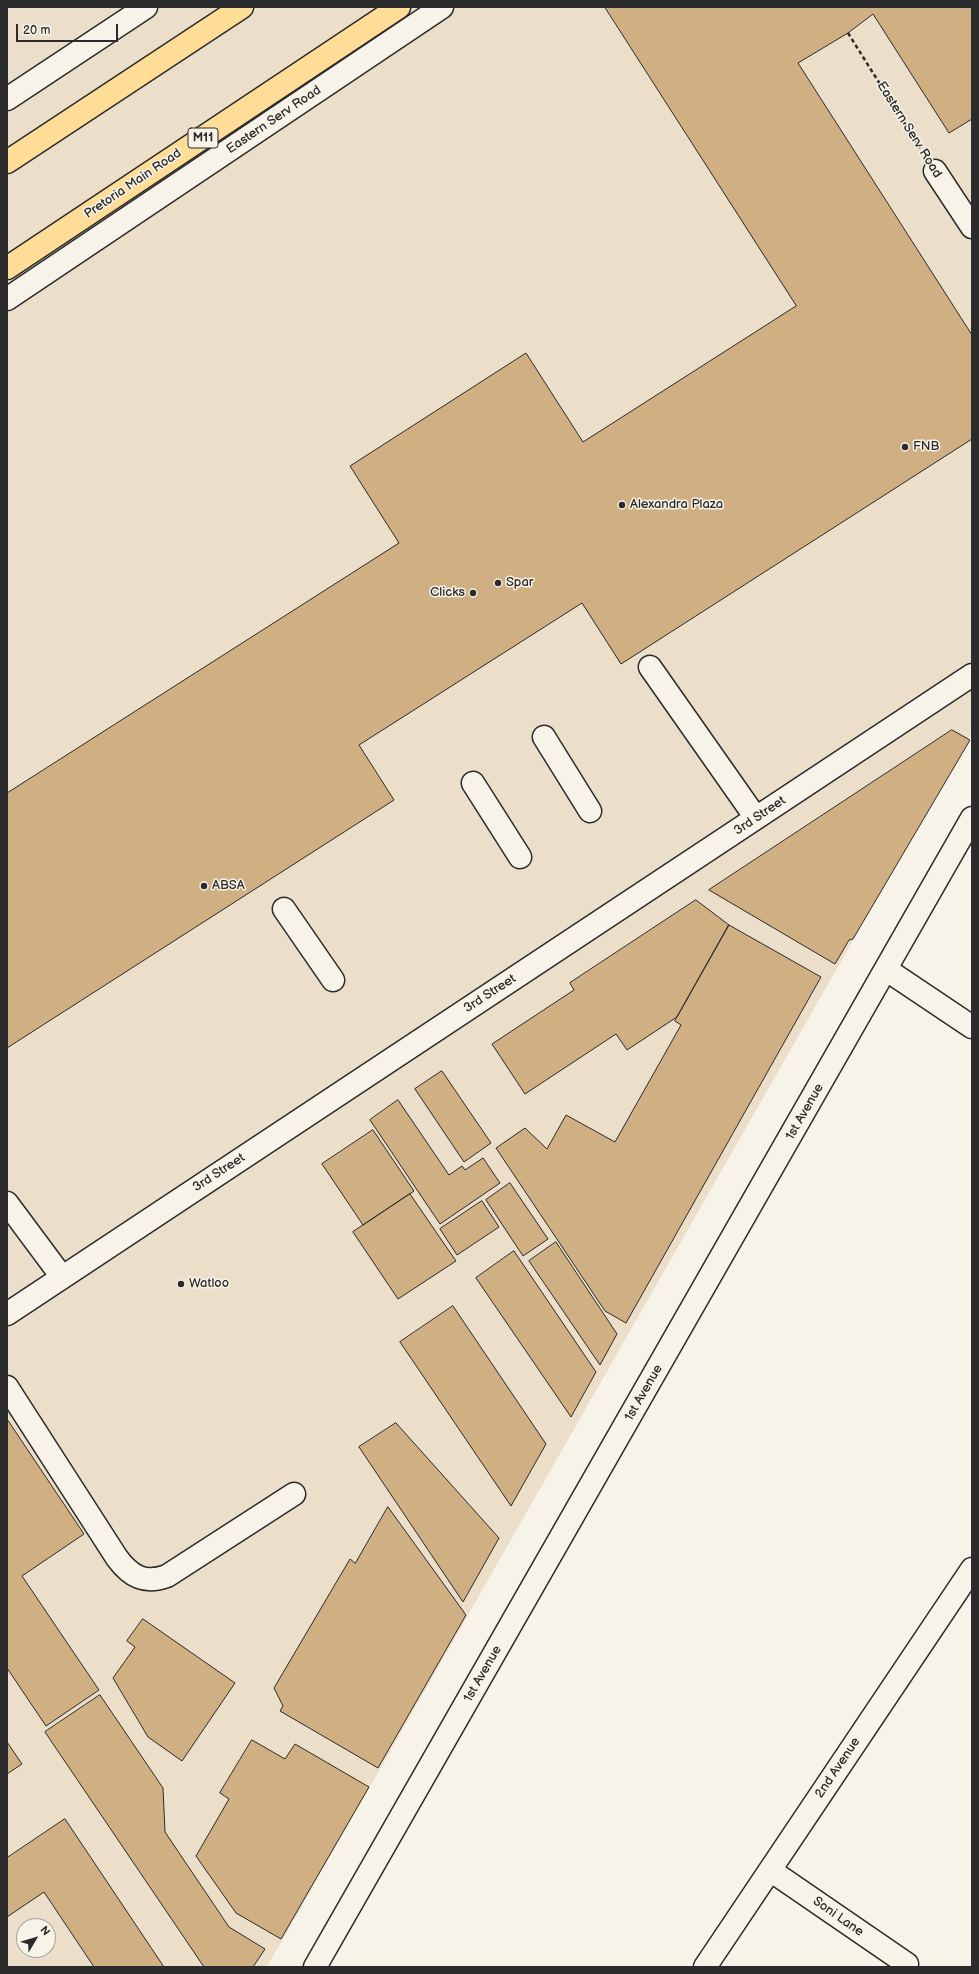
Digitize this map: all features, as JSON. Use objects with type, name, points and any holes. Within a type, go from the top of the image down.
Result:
[{"type":"main road","points":[[7,162],[242,7]]},
{"type":"main road","name":"Pretoria Main Road","points":[[7,268],[399,7]]},
{"type":"street","points":[[7,99],[146,7]]},
{"type":"street","name":"Eastern Serv Road","points":[[7,299],[442,7]]},
{"type":"street","name":"Eastern Serv Road","points":[[935,170],[972,227]]},
{"type":"street","points":[[650,667],[756,818]]},
{"type":"street","name":"3rd Street","points":[[7,1314],[972,675]]},
{"type":"street","points":[[544,737],[590,811]]},
{"type":"street","points":[[473,784],[520,857]]},
{"type":"street","name":"1st Avenue","points":[[315,1967],[887,970],[972,818]]},
{"type":"street","points":[[284,909],[333,980]]},
{"type":"street","points":[[887,970],[972,1027]]},
{"type":"street","points":[[7,1203],[62,1277]]},
{"type":"street","points":[[7,1387],[126,1570],[142,1578],[153,1581],[167,1576],[294,1494]]},
{"type":"street","name":"2nd Avenue","points":[[705,1967],[972,1569]]},
{"type":"street","name":"Soni Lane","points":[[770,1870],[907,1964]]},
{"type":"path","name":"Eastern Serv Road","points":[[848,33],[935,170]]},
{"type":"shaded area","points":[[7,7],[972,7],[972,732],[267,1967],[7,1967]]},
{"type":"building","name":"Alexandra Plaza","points":[[605,7],[972,7],[972,119],[949,133],[873,14],[848,33],[798,63],[972,335],[972,439],[621,664],[582,603],[359,745],[394,800],[7,1048],[7,793],[399,543],[350,466],[526,353],[583,442],[796,306]]},
{"type":"building","points":[[952,730],[970,740],[853,939],[849,940],[835,964],[709,890]]},
{"type":"building","points":[[696,900],[729,925],[677,1017],[627,1050],[616,1034],[525,1094],[492,1044],[574,990],[570,983]]},
{"type":"building","points":[[729,925],[821,977],[626,1323],[605,1311],[496,1148],[525,1128],[547,1149],[566,1115],[615,1142],[681,1025],[675,1021]]},
{"type":"building","points":[[442,1071],[491,1143],[464,1162],[415,1089]]},
{"type":"building","points":[[398,1100],[449,1175],[462,1166],[465,1170],[483,1158],[500,1183],[440,1224],[370,1120]]},
{"type":"building","points":[[373,1130],[414,1191],[363,1225],[322,1164]]},
{"type":"building","points":[[510,1183],[548,1239],[523,1256],[486,1200]]},
{"type":"building","points":[[410,1194],[456,1261],[398,1299],[353,1232]]},
{"type":"building","points":[[482,1201],[499,1227],[457,1255],[440,1229]]},
{"type":"building","points":[[556,1242],[617,1334],[600,1365],[529,1261]]},
{"type":"building","points":[[514,1251],[596,1372],[571,1417],[476,1278]]},
{"type":"building","points":[[453,1306],[546,1444],[511,1506],[400,1342]]},
{"type":"building","points":[[7,1419],[84,1534],[22,1576],[99,1690],[46,1726],[7,1668]]},
{"type":"building","points":[[396,1423],[499,1538],[463,1602],[359,1447]]},
{"type":"building","points":[[388,1507],[466,1615],[378,1768],[280,1711],[283,1706],[274,1688],[350,1559],[355,1563]]},
{"type":"building","points":[[143,1619],[235,1683],[182,1761],[148,1737],[113,1678],[135,1647],[127,1641]]},
{"type":"building","points":[[100,1695],[163,1788],[165,1832],[229,1927],[265,1949],[253,1967],[204,1967],[45,1732]]},
{"type":"building","points":[[252,1740],[285,1759],[295,1744],[369,1787],[281,1939],[236,1913],[196,1856],[229,1799],[220,1793]]},
{"type":"building","points":[[7,1742],[22,1764],[7,1774]]},
{"type":"building","points":[[65,1819],[164,1967],[94,1967],[44,1892],[7,1917],[7,1858]]},
{"type":"place","name":"FNB","points":[[905,447]]},
{"type":"place","name":"Alexandra Plaza","points":[[622,505]]},
{"type":"place","name":"Spar","points":[[498,583]]},
{"type":"place","name":"Clicks","points":[[473,593]]},
{"type":"place","name":"ABSA","points":[[204,886]]},
{"type":"place","name":"Watloo","points":[[181,1284]]}]
